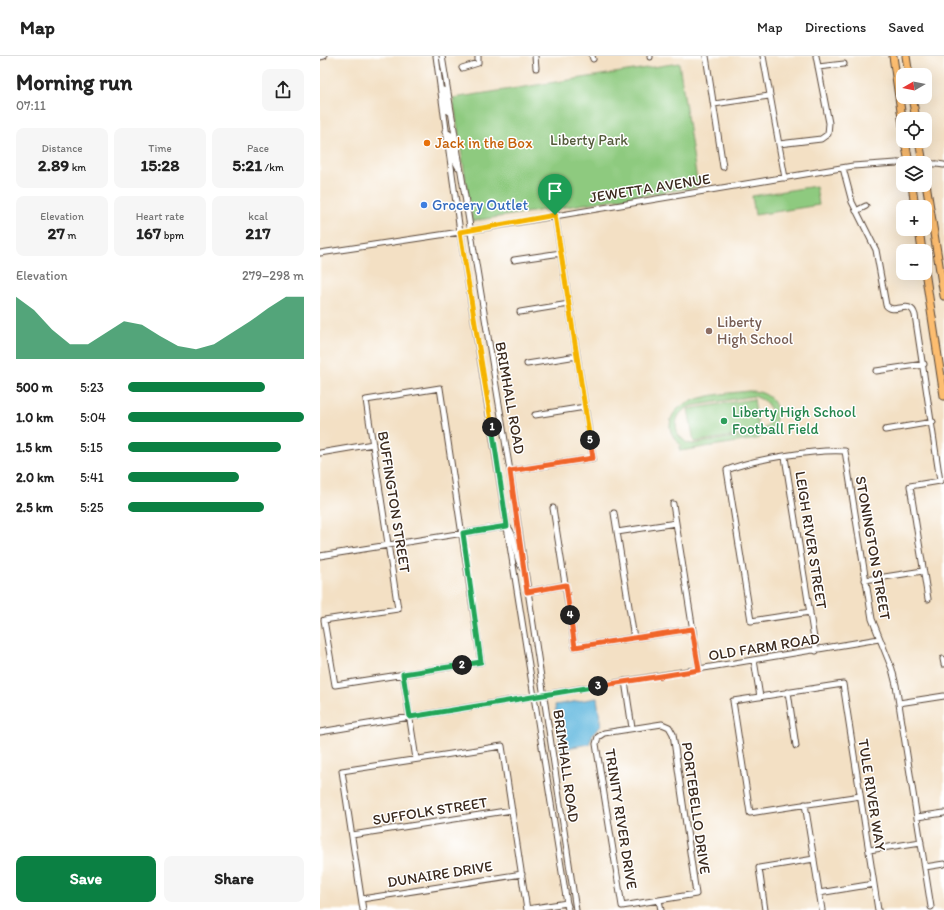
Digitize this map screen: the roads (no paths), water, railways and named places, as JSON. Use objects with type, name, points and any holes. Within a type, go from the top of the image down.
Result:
[{"type":"highway","points":[[892,56],[901,112]]},
{"type":"highway","points":[[906,56],[908,68]]},
{"type":"highway","points":[[927,192],[944,296]]},
{"type":"highway","points":[[927,280],[944,396]]},
{"type":"street","points":[[320,57],[324,56]]},
{"type":"street","name":"BRIMHALL ROAD","points":[[436,56],[445,131],[460,232],[568,908]]},
{"type":"street","name":"BRIMHALL ROAD","points":[[442,56],[510,471],[576,910]]},
{"type":"street","points":[[462,68],[478,63],[478,56]]},
{"type":"street","points":[[534,56],[536,68]]},
{"type":"street","points":[[706,56],[724,167]]},
{"type":"street","points":[[763,56],[785,178]]},
{"type":"street","points":[[780,144],[821,139],[828,134],[829,124],[816,56]]},
{"type":"street","points":[[818,67],[844,64]]},
{"type":"street","points":[[438,79],[442,84],[446,109],[451,113]]},
{"type":"street","points":[[714,104],[769,96]]},
{"type":"street","points":[[445,131],[451,135],[455,161],[460,169]]},
{"type":"street","name":"JEWETTA AVENUE","points":[[320,253],[460,232],[470,229],[872,164],[944,164]]},
{"type":"street","points":[[844,168],[849,193],[856,211],[876,250],[887,307],[892,309],[906,306],[912,308],[915,312],[933,422],[940,481],[910,486],[928,599]]},
{"type":"street","points":[[856,211],[866,206]]},
{"type":"street","points":[[510,471],[593,458],[555,215]]},
{"type":"street","points":[[514,260],[561,253]]},
{"type":"street","points":[[520,312],[569,304]]},
{"type":"street","points":[[527,364],[577,356]]},
{"type":"street","points":[[876,371],[924,364]]},
{"type":"street","name":"BUFFINGTON STREET","points":[[403,674],[335,685],[324,620],[398,608],[366,400],[440,388],[463,533]]},
{"type":"street","points":[[535,415],[585,407]]},
{"type":"street","points":[[885,430],[933,422]]},
{"type":"street","points":[[320,452],[373,444]]},
{"type":"street","name":"STONINGTON STREET","points":[[785,457],[826,450],[844,451],[872,619],[895,677],[931,907]]},
{"type":"street","points":[[785,457],[745,464],[727,470],[751,621],[810,612]]},
{"type":"street","name":"LEIGH RIVER STREET","points":[[785,457],[816,651]]},
{"type":"street","points":[[673,504],[699,670]]},
{"type":"street","points":[[554,508],[575,647],[692,629]]},
{"type":"street","points":[[614,513],[634,638]]},
{"type":"street","points":[[617,532],[676,523]]},
{"type":"street","points":[[320,556],[507,526],[513,537],[517,560],[524,570]]},
{"type":"street","points":[[416,759],[403,674],[481,662],[463,533]]},
{"type":"street","points":[[865,580],[923,571]]},
{"type":"street","points":[[527,592],[566,585]]},
{"type":"street","name":"OLD FARM ROAD","points":[[320,732],[543,694],[816,651],[880,639]]},
{"type":"street","points":[[754,660],[760,697]]},
{"type":"street","points":[[625,681],[632,728]]},
{"type":"street","name":"TULE RIVER WAY","points":[[788,692],[843,684],[878,910]]},
{"type":"street","points":[[796,746],[788,692],[733,701],[750,813],[860,796]]},
{"type":"street","points":[[899,703],[944,696]]},
{"type":"street","name":"PORTEBELLO DRIVE","points":[[632,728],[662,724],[669,727],[673,734],[696,894],[659,900]]},
{"type":"street","name":"TRINITY RIVER DRIVE","points":[[632,728],[604,733],[598,737],[596,744],[622,906],[659,900]]},
{"type":"street","points":[[363,910],[342,771],[502,746],[527,910],[568,908]]},
{"type":"street","points":[[805,804],[822,910]]},
{"type":"street","name":"SUFFOLK STREET","points":[[352,835],[512,810]]},
{"type":"street","points":[[917,817],[944,813]]},
{"type":"street","points":[[869,850],[921,842]]},
{"type":"street","points":[[765,910],[759,868],[814,859]]},
{"type":"street","points":[[925,867],[944,864]]},
{"type":"street","name":"DUNAIRE DRIVE","points":[[362,899],[522,874]]},
{"type":"street","points":[[819,893],[874,884]]},
{"type":"street","points":[[659,900],[661,910]]},
{"type":"street","points":[[562,910],[568,908]]},
{"type":"water","points":[[597,698],[601,726],[593,733],[589,744],[561,749],[555,705]]},
{"type":"place","name":"Jack in the Box","points":[[427,143]]},
{"type":"place","name":"Grocery Outlet","points":[[424,205]]},
{"type":"place","name":"Liberty High School","points":[[709,331]]},
{"type":"place","name":"Liberty High School Football Field","points":[[724,421]]},
{"type":"park label","name":"Liberty Park","points":[[589,140]]}]
